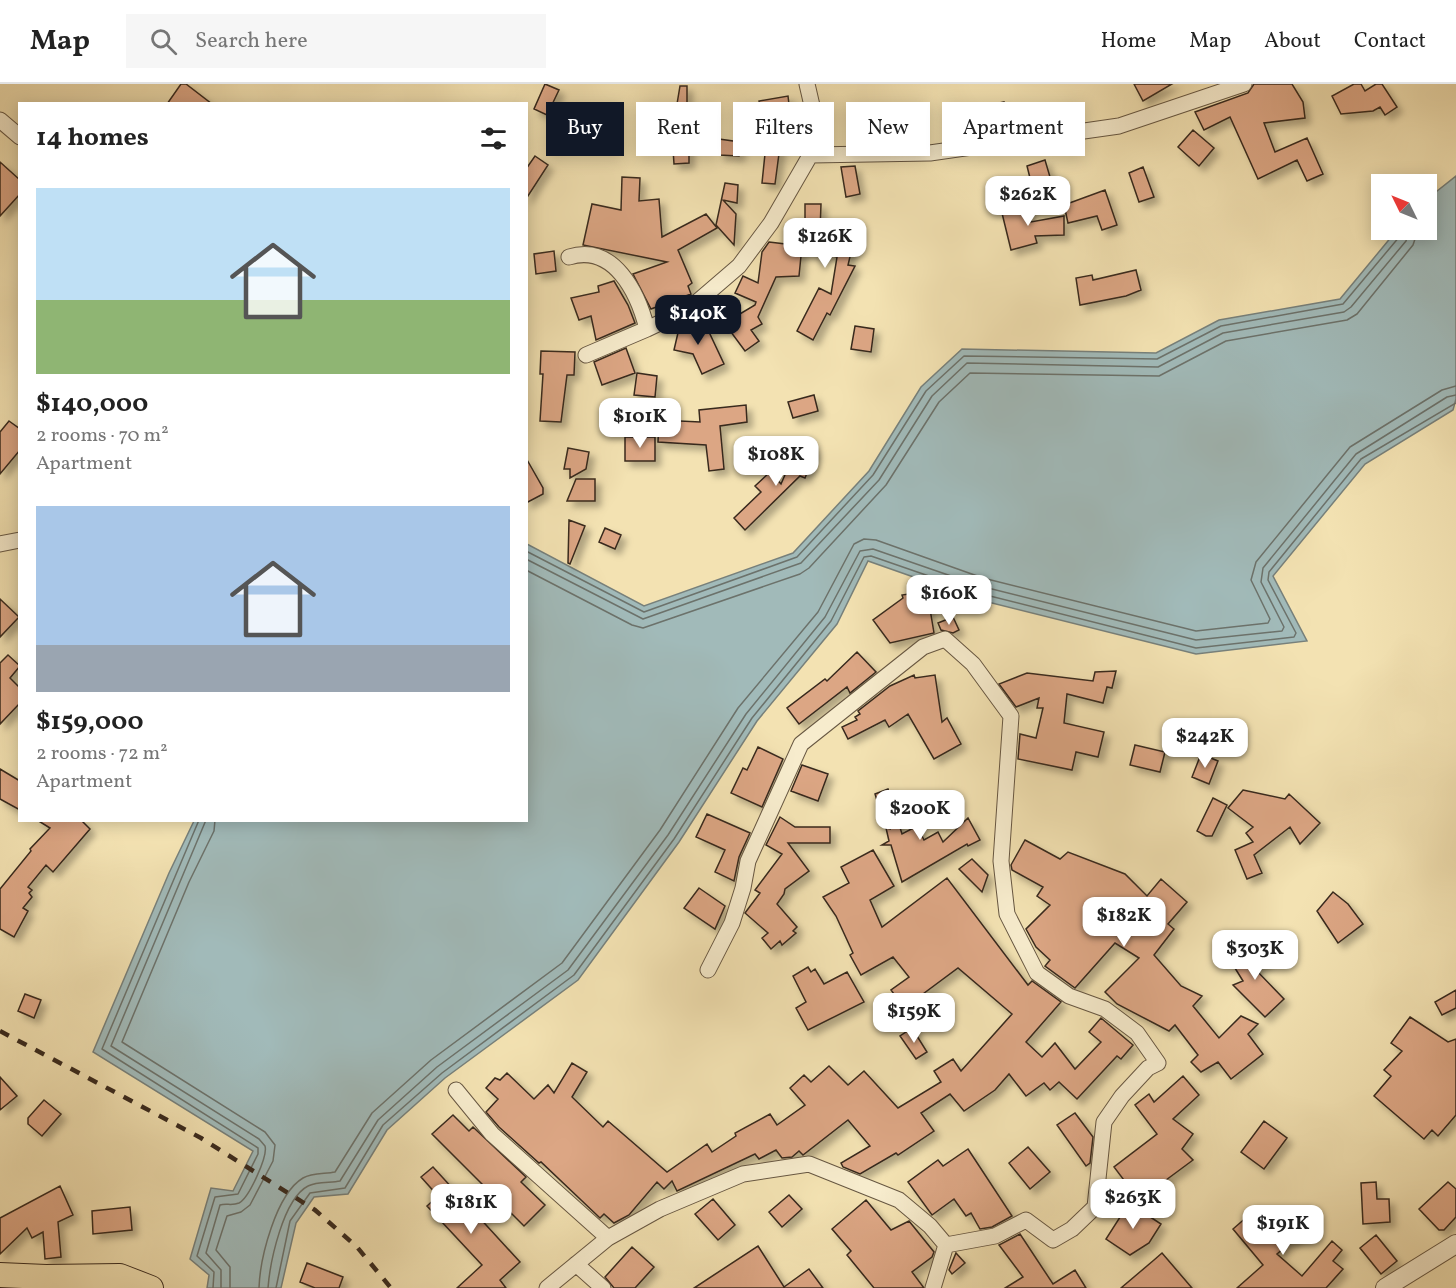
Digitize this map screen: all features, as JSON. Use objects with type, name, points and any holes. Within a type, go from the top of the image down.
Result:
[{"type":"highway","points":[[0,1275],[46,1278],[120,1276],[151,1288]]},
{"type":"street","points":[[807,84],[811,102]]},
{"type":"street","points":[[834,155],[930,153],[1119,126],[1244,84]]},
{"type":"street","points":[[0,120],[18,135]]},
{"type":"street","points":[[586,355],[689,309],[739,266],[771,223],[810,156]]},
{"type":"street","points":[[569,257],[586,252],[609,261],[640,302],[647,329]]},
{"type":"street","points":[[0,544],[18,540]]},
{"type":"street","points":[[708,970],[732,924],[743,888],[748,861],[801,744],[904,660],[923,647],[945,639],[973,664],[1011,716],[1001,861],[1007,914],[1037,973],[1069,996],[1105,1009],[1137,1034],[1158,1063],[1148,1068],[1122,1096],[1104,1122],[1095,1207],[1072,1229],[1053,1240],[1026,1220],[996,1236],[946,1245]]},
{"type":"street","points":[[456,1090],[492,1134],[608,1238]]},
{"type":"street","points":[[547,1288],[608,1238],[660,1209],[743,1174],[809,1164],[899,1200],[930,1226],[946,1245]]},
{"type":"street","points":[[1384,1288],[1456,1244]]},
{"type":"street","points":[[933,1288],[946,1245]]},
{"type":"street","points":[[576,1264],[603,1288]]},
{"type":"water","points":[[1456,176],[1456,399],[1453,410],[1365,464],[1273,576],[1307,641],[1196,654],[976,599],[868,561],[837,624],[757,721],[679,842],[578,980],[445,1078],[387,1130],[348,1194],[314,1197],[296,1223],[281,1288],[207,1288],[209,1275],[190,1259],[211,1188],[233,1191],[253,1151],[93,1052],[169,873],[194,822],[528,822],[528,545],[644,606],[793,553],[869,471],[921,387],[962,349],[1156,353],[1219,320],[1340,299],[1389,240],[1437,240],[1437,191]]},
{"type":"building","points":[[181,84],[186,84],[209,102],[168,102]]},
{"type":"building","points":[[545,84],[559,90],[553,102],[546,102],[546,115],[534,109]]},
{"type":"building","points":[[1134,84],[1172,84],[1143,101]]},
{"type":"building","points":[[1254,84],[1292,84],[1303,102],[1305,118],[1264,123],[1275,152],[1307,138],[1323,174],[1307,181],[1297,160],[1258,179],[1230,117],[1204,130],[1195,112],[1248,93]]},
{"type":"building","points":[[1354,84],[1361,84],[1365,91],[1376,84],[1382,84],[1397,107],[1385,115],[1380,107],[1373,111],[1341,114],[1332,96]]},
{"type":"building","points":[[680,86],[687,86],[687,102],[677,102]]},
{"type":"building","points":[[788,96],[789,102],[759,102]]},
{"type":"building","points":[[1193,130],[1214,148],[1199,166],[1178,147]]},
{"type":"building","points":[[721,139],[733,141],[733,156],[721,155]]},
{"type":"building","points":[[535,156],[548,165],[528,196],[528,166]]},
{"type":"building","points":[[673,156],[689,156],[689,163],[674,164]]},
{"type":"building","points":[[765,156],[779,156],[775,184],[762,183]]},
{"type":"building","points":[[1045,160],[1050,177],[1031,182],[1027,166]]},
{"type":"building","points":[[0,162],[18,178],[18,196],[0,216]]},
{"type":"building","points":[[855,166],[860,194],[846,197],[841,167]]},
{"type":"building","points":[[1143,167],[1154,197],[1139,202],[1129,173]]},
{"type":"building","points":[[622,177],[640,178],[639,201],[659,199],[662,237],[706,214],[717,228],[678,250],[692,283],[688,286],[691,294],[651,309],[633,274],[667,262],[583,245],[592,204],[621,210]]},
{"type":"building","points":[[725,183],[738,185],[737,203],[723,200],[736,214],[734,245],[716,225]]},
{"type":"building","points":[[1105,190],[1117,225],[1102,230],[1097,216],[1068,223],[1064,205]]},
{"type":"building","points":[[1026,203],[1031,222],[1064,216],[1064,235],[1035,236],[1037,243],[1011,250],[1001,209]]},
{"type":"building","points":[[805,204],[821,204],[820,231],[854,240],[848,265],[855,266],[830,315],[827,313],[813,340],[797,331],[819,288],[831,294],[837,257],[805,249]]},
{"type":"building","points":[[769,242],[802,246],[799,276],[776,277],[758,317],[762,324],[751,330],[759,341],[745,351],[725,324],[735,321],[733,318],[755,305],[756,302],[735,293],[743,276],[758,283],[762,252]]},
{"type":"building","points":[[554,251],[556,271],[536,274],[534,254]]},
{"type":"building","points":[[1136,270],[1141,290],[1126,296],[1080,305],[1076,278],[1092,275],[1093,280]]},
{"type":"building","points":[[614,281],[635,323],[596,340],[591,316],[579,320],[571,298],[599,292],[598,286]]},
{"type":"building","points":[[689,320],[698,322],[695,334],[708,330],[724,364],[702,374],[693,354],[674,350],[680,324]]},
{"type":"building","points":[[855,326],[874,329],[871,352],[851,349]]},
{"type":"building","points":[[626,348],[635,373],[602,385],[594,362]]},
{"type":"building","points":[[541,351],[575,352],[574,375],[567,375],[561,422],[540,421],[543,374],[540,374]]},
{"type":"building","points":[[637,373],[657,376],[655,397],[634,395]]},
{"type":"building","points":[[814,395],[818,411],[793,418],[788,402]]},
{"type":"building","points":[[746,405],[747,422],[720,426],[724,469],[709,471],[706,445],[658,442],[659,420],[700,422],[699,410]]},
{"type":"building","points":[[9,421],[18,428],[18,452],[0,474],[0,432]]},
{"type":"building","points":[[625,437],[655,437],[655,461],[625,461]]},
{"type":"building","points":[[812,444],[815,453],[805,478],[800,476],[745,530],[734,518],[761,492],[755,486],[770,472],[781,484],[795,452]]},
{"type":"building","points":[[568,448],[589,452],[586,469],[570,478],[570,469],[564,469]]},
{"type":"building","points":[[528,462],[543,488],[543,494],[528,502]]},
{"type":"building","points":[[576,479],[595,479],[595,501],[567,501]]},
{"type":"building","points":[[569,520],[585,526],[570,564],[568,563]]},
{"type":"building","points":[[605,528],[621,535],[615,549],[599,542]]},
{"type":"building","points":[[927,591],[934,633],[890,643],[873,620],[903,598],[902,595]]},
{"type":"building","points":[[0,599],[18,618],[0,637]]},
{"type":"building","points":[[953,617],[959,630],[953,633],[941,630],[938,623]]},
{"type":"building","points":[[857,652],[876,672],[850,693],[847,687],[799,724],[787,708],[825,679],[827,681]]},
{"type":"building","points":[[8,655],[18,664],[18,668],[10,678],[18,686],[18,705],[0,724],[0,663]]},
{"type":"building","points":[[1116,671],[1112,688],[1107,687],[1103,703],[1067,694],[1064,723],[1104,732],[1098,757],[1076,752],[1072,770],[1018,759],[1020,734],[1036,738],[1043,708],[1037,708],[1039,698],[1016,707],[999,684],[1027,673],[1093,681],[1095,672]]},
{"type":"building","points":[[914,675],[915,678],[935,675],[942,722],[947,718],[961,744],[934,759],[908,714],[889,727],[885,720],[848,739],[842,727],[857,720],[855,717],[860,714],[858,711],[890,686]]},
{"type":"building","points":[[1135,745],[1165,752],[1160,772],[1130,765]]},
{"type":"building","points":[[758,747],[783,759],[762,807],[731,793],[743,768],[747,770]]},
{"type":"building","points":[[1201,754],[1218,761],[1209,784],[1192,777]]},
{"type":"building","points":[[802,765],[828,774],[818,801],[791,791]]},
{"type":"building","points":[[0,769],[18,780],[18,809],[0,799]]},
{"type":"building","points":[[888,789],[902,834],[917,826],[924,840],[938,832],[943,842],[968,818],[980,840],[968,846],[967,844],[902,882],[891,845],[882,845],[889,841],[886,828],[891,829],[885,826],[875,794]]},
{"type":"building","points":[[1243,790],[1285,799],[1289,794],[1320,823],[1300,844],[1290,827],[1254,855],[1262,873],[1247,879],[1235,850],[1253,842],[1246,833],[1253,827],[1228,808]]},
{"type":"building","points":[[1213,798],[1227,805],[1212,836],[1206,836],[1197,831]]},
{"type":"building","points":[[707,814],[750,833],[739,857],[734,881],[715,872],[725,850],[696,837]]},
{"type":"building","points":[[780,817],[795,827],[830,827],[830,843],[788,843],[809,871],[785,889],[777,904],[797,927],[793,931],[796,933],[782,945],[780,941],[771,949],[762,938],[768,933],[745,913],[760,893],[755,890],[782,854],[766,845]]},
{"type":"building","points":[[40,822],[83,822],[90,829],[53,872],[46,865],[28,887],[32,890],[29,893],[32,897],[23,908],[28,911],[14,937],[0,929],[0,889],[31,851],[30,849],[50,828]]},
{"type":"building","points":[[1025,840],[1060,859],[1068,852],[1125,874],[1147,896],[1161,879],[1187,902],[1168,924],[1174,929],[1154,955],[1181,986],[1202,996],[1193,1006],[1219,1038],[1241,1016],[1258,1024],[1248,1034],[1263,1054],[1231,1079],[1218,1062],[1201,1072],[1191,1062],[1198,1055],[1175,1025],[1169,1031],[1117,1004],[1105,992],[1139,958],[1115,943],[1075,988],[1045,966],[1050,960],[1036,947],[1026,929],[1050,905],[1037,896],[1043,887],[1012,870],[1011,865]]},
{"type":"building","points":[[873,850],[894,886],[870,900],[882,927],[947,878],[1028,985],[1032,981],[1061,1002],[1026,1042],[1042,1057],[1055,1043],[1075,1069],[1101,1042],[1089,1032],[1101,1018],[1133,1045],[1121,1059],[1117,1056],[1077,1099],[1059,1082],[1050,1090],[1044,1083],[1026,1096],[1009,1074],[995,1090],[964,1111],[950,1094],[921,1113],[934,1131],[898,1155],[896,1153],[860,1174],[843,1167],[841,1163],[870,1146],[848,1120],[803,1155],[799,1151],[792,1157],[782,1158],[776,1150],[759,1159],[755,1154],[677,1191],[672,1181],[664,1189],[657,1182],[629,1215],[614,1223],[604,1214],[600,1218],[541,1162],[539,1163],[499,1127],[486,1112],[498,1099],[486,1088],[495,1078],[500,1080],[507,1073],[534,1099],[548,1085],[554,1093],[572,1063],[587,1072],[572,1097],[603,1127],[608,1121],[667,1172],[707,1144],[712,1152],[736,1136],[735,1133],[770,1114],[777,1125],[805,1105],[790,1088],[804,1075],[811,1082],[829,1066],[848,1085],[864,1071],[898,1108],[941,1082],[934,1071],[953,1059],[961,1071],[1012,1014],[958,968],[904,1008],[891,990],[909,977],[893,957],[861,975],[850,955],[853,953],[836,916],[823,897],[849,883],[841,867]]},
{"type":"building","points":[[972,859],[988,875],[982,892],[959,869]]},
{"type":"building","points":[[699,888],[725,906],[715,929],[684,908]]},
{"type":"building","points":[[1333,892],[1348,904],[1363,924],[1338,943],[1317,911]]},
{"type":"building","points":[[1257,944],[1267,962],[1255,969],[1284,999],[1265,1017],[1233,985],[1243,981],[1230,960]]},
{"type":"building","points":[[808,967],[811,972],[815,969],[824,984],[847,972],[864,1002],[808,1030],[796,1008],[806,1002],[793,976]]},
{"type":"building","points":[[1456,990],[1456,1008],[1442,1015],[1435,1002]]},
{"type":"building","points":[[25,994],[41,1000],[34,1018],[18,1011]]},
{"type":"building","points":[[1410,1017],[1448,1042],[1456,1039],[1456,1115],[1438,1136],[1432,1130],[1424,1139],[1374,1096],[1391,1076],[1384,1070],[1402,1051],[1391,1043]]},
{"type":"building","points":[[912,1028],[927,1052],[916,1059],[900,1036]]},
{"type":"building","points":[[1183,1076],[1199,1095],[1173,1119],[1193,1134],[1182,1149],[1193,1160],[1139,1200],[1114,1167],[1157,1134],[1135,1105],[1149,1094],[1154,1102]]},
{"type":"building","points":[[0,1077],[17,1096],[0,1110]]},
{"type":"building","points":[[44,1100],[61,1114],[42,1136],[28,1124],[28,1118]]},
{"type":"building","points":[[1075,1113],[1093,1137],[1090,1163],[1086,1166],[1057,1125]]},
{"type":"building","points":[[453,1115],[469,1131],[473,1127],[526,1177],[521,1182],[545,1205],[524,1226],[432,1134]]},
{"type":"building","points":[[1264,1121],[1287,1138],[1264,1169],[1241,1152]]},
{"type":"building","points":[[1028,1147],[1050,1172],[1030,1189],[1009,1163]]},
{"type":"building","points":[[968,1149],[1012,1216],[992,1227],[980,1229],[971,1213],[966,1216],[954,1199],[932,1215],[908,1182],[938,1160],[943,1166]]},
{"type":"building","points":[[433,1167],[520,1262],[500,1280],[506,1288],[457,1288],[482,1265],[427,1206],[438,1196],[421,1177]]},
{"type":"building","points":[[1376,1182],[1377,1199],[1389,1199],[1390,1222],[1363,1224],[1361,1183]]},
{"type":"building","points":[[1448,1182],[1456,1189],[1456,1217],[1444,1230],[1439,1230],[1419,1209]]},
{"type":"building","points":[[60,1186],[73,1215],[58,1222],[61,1257],[45,1259],[43,1232],[32,1238],[27,1228],[0,1254],[0,1218]]},
{"type":"building","points":[[789,1195],[802,1209],[782,1227],[769,1212]]},
{"type":"building","points":[[713,1199],[735,1225],[718,1240],[695,1214]]},
{"type":"building","points":[[866,1200],[891,1230],[909,1221],[934,1252],[932,1257],[912,1272],[924,1288],[874,1288],[847,1255],[851,1251],[832,1229]]},
{"type":"building","points":[[1129,1203],[1161,1224],[1149,1243],[1130,1255],[1106,1239]]},
{"type":"building","points":[[130,1207],[132,1230],[93,1234],[92,1211]]},
{"type":"building","points":[[1256,1209],[1271,1227],[1286,1215],[1301,1234],[1277,1254],[1302,1276],[1332,1241],[1342,1250],[1333,1261],[1343,1269],[1326,1288],[1237,1288],[1263,1265],[1233,1229]]},
{"type":"building","points":[[1020,1234],[1053,1284],[1075,1270],[1086,1288],[1005,1288],[1023,1277],[999,1245]]},
{"type":"building","points":[[1376,1235],[1397,1261],[1381,1274],[1360,1248]]},
{"type":"building","points":[[758,1246],[784,1287],[809,1269],[823,1288],[694,1288]]},
{"type":"building","points":[[632,1247],[654,1267],[635,1288],[614,1288],[605,1277]]},
{"type":"building","points":[[956,1253],[965,1263],[952,1274],[949,1270]]},
{"type":"building","points":[[1162,1253],[1192,1288],[1121,1288],[1154,1260]]},
{"type":"building","points":[[307,1263],[343,1277],[339,1288],[315,1288],[300,1282]]},
{"type":"railway","points":[[0,1031],[201,1138],[315,1210],[357,1247],[391,1288]]}]
